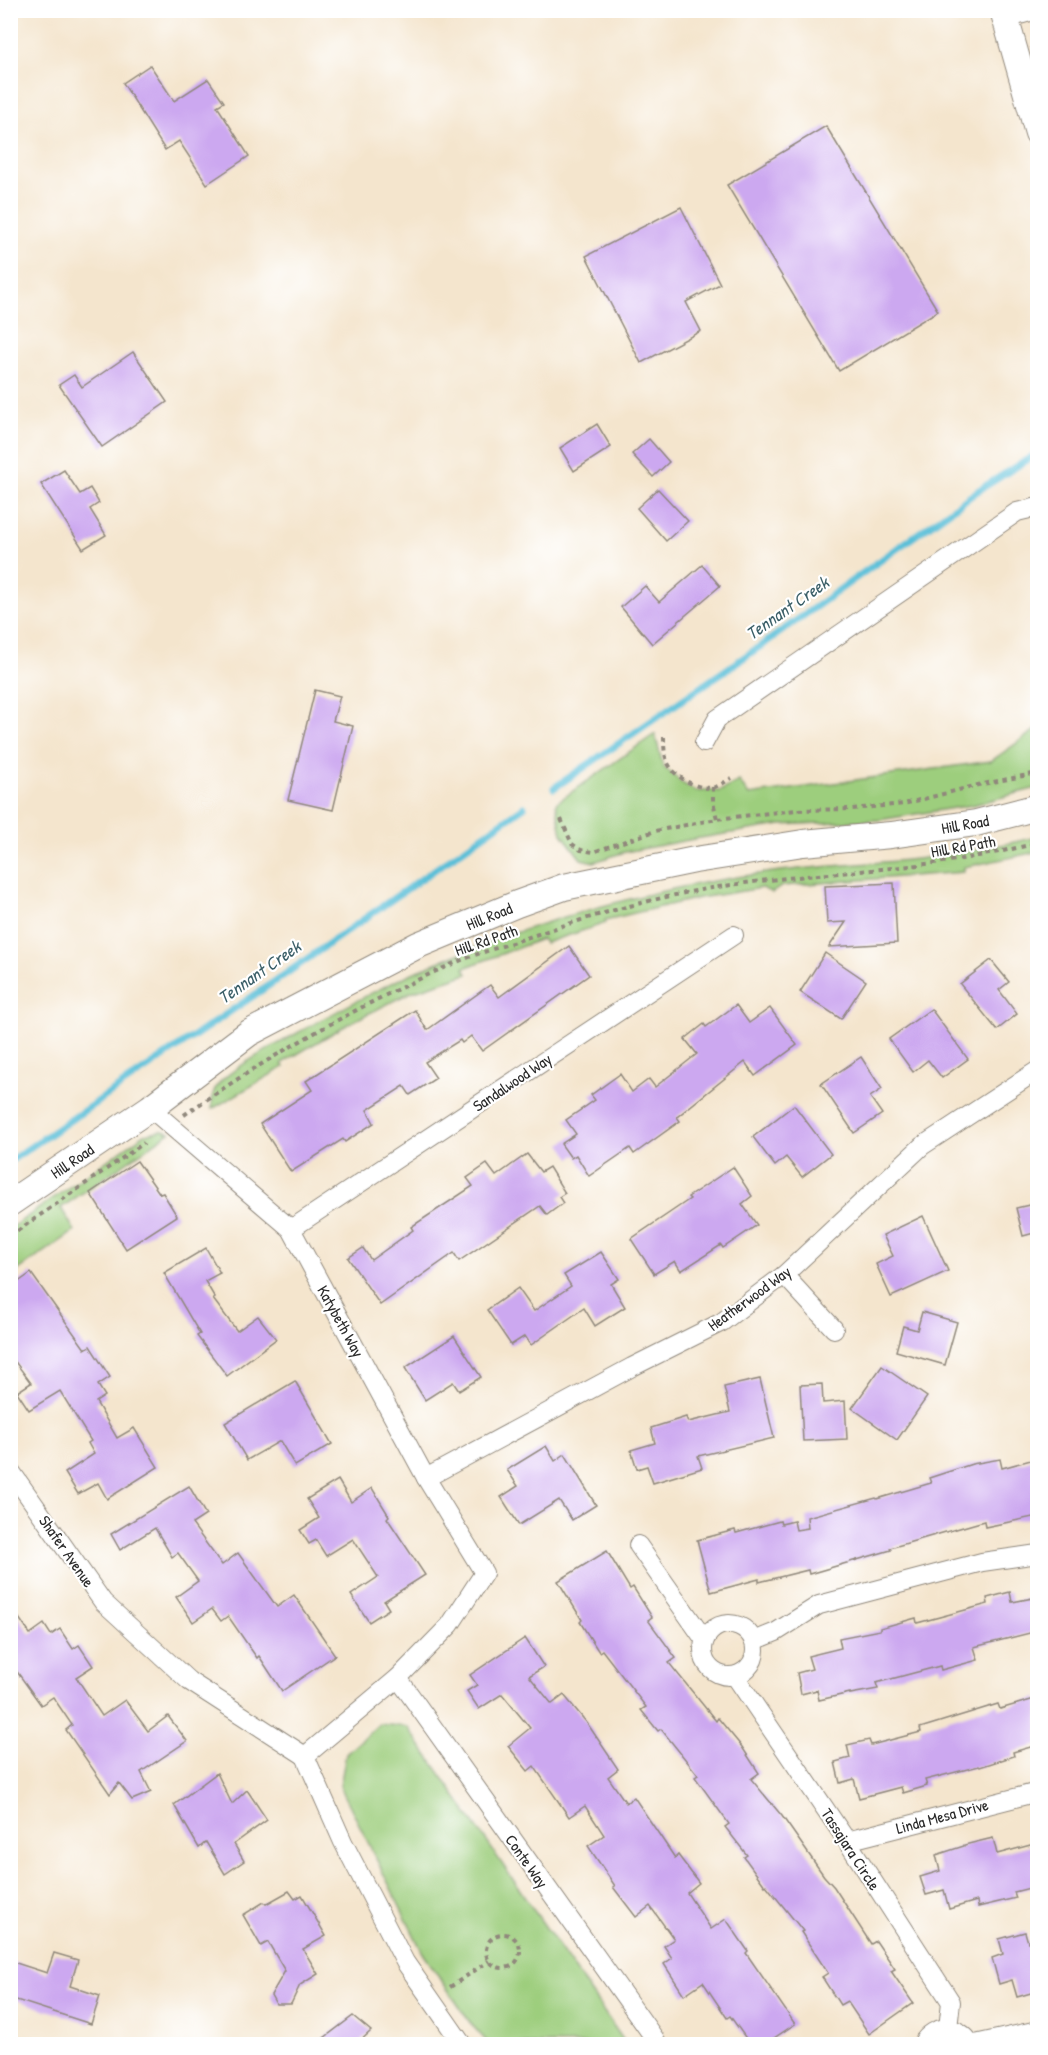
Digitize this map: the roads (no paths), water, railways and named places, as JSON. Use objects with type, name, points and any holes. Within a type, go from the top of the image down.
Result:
[{"type":"main road","points":[[1004,15],[1038,133]]},
{"type":"main road","name":"Hill Road","points":[[10,1203],[150,1108],[249,1033],[417,945],[564,887],[695,860],[803,843],[976,824],[1038,807]]},
{"type":"street","points":[[1004,15],[1037,10]]},
{"type":"street","points":[[704,743],[717,719],[1017,512],[1038,507]]},
{"type":"street","name":"Sandalwood Way","points":[[291,1230],[734,935]]},
{"type":"street","name":"Heatherwood Way","points":[[426,1478],[722,1322],[784,1275],[922,1146],[1038,1070]]},
{"type":"street","name":"Katybeth Way","points":[[150,1108],[291,1230],[426,1478],[484,1573],[450,1625],[398,1678]]},
{"type":"street","points":[[784,1275],[834,1329]]},
{"type":"street","name":"Shafer Avenue","points":[[10,1470],[103,1602],[189,1681],[305,1756]]},
{"type":"street","points":[[638,1545],[704,1639]]},
{"type":"street","points":[[754,1641],[776,1632],[819,1605],[982,1562],[1038,1554]]},
{"type":"street","points":[[730,1623],[740,1625],[747,1630],[754,1641],[755,1650],[750,1666],[735,1676],[714,1672],[703,1657],[704,1639],[717,1625],[730,1623]]},
{"type":"street","name":"Tassajara Circle","points":[[735,1676],[847,1841],[951,2002],[948,2028]]},
{"type":"street","points":[[398,1678],[305,1756],[343,1842],[405,1962],[462,2044]]},
{"type":"street","name":"Conte Way","points":[[398,1678],[657,2044]]},
{"type":"street","name":"Linda Mesa Drive","points":[[847,1841],[1038,1792]]},
{"type":"street","points":[[922,2044],[928,2035],[938,2029],[958,2030],[973,2044],[1038,2030]]},
{"type":"waterway","name":"Tennant Creek","points":[[554,788],[765,643],[979,490],[1038,453]]},
{"type":"waterway","name":"Tennant Creek","points":[[10,1161],[287,973],[524,807]]}]
